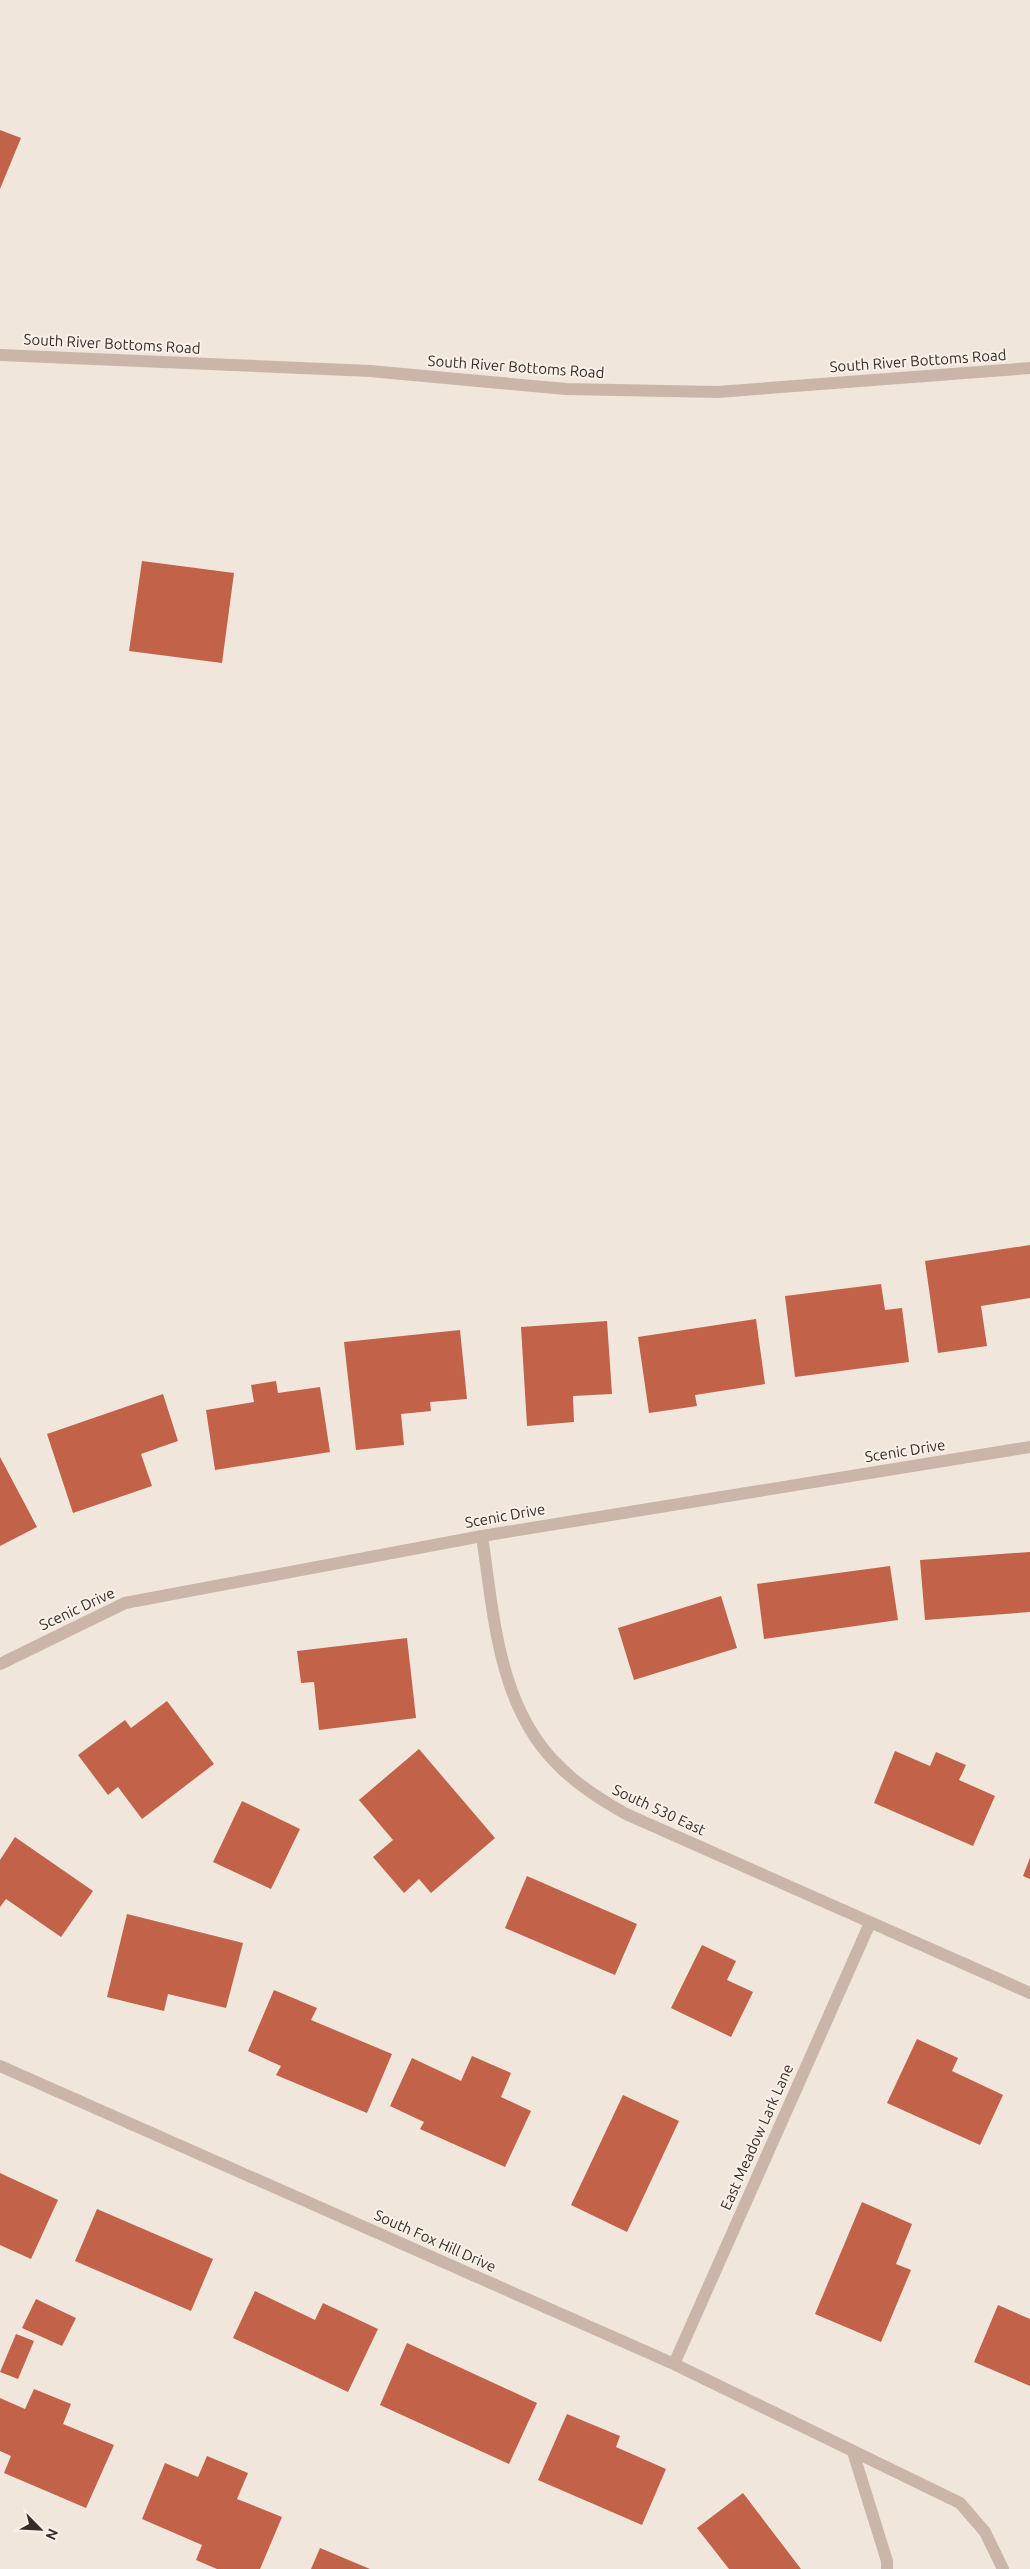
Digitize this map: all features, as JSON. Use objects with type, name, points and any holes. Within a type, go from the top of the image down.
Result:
[{"type":"street","name":"South River Bottoms Road","points":[[0,355],[370,371],[566,389],[717,392],[1030,368]]},
{"type":"street","name":"Scenic Drive","points":[[0,1664],[125,1603],[482,1536],[1030,1447]]},
{"type":"street","name":"South 530 East","points":[[482,1536],[501,1656],[514,1699],[537,1739],[560,1768],[595,1796],[626,1814],[1030,1993]]},
{"type":"street","name":"East Meadow Lark Lane","points":[[674,2364],[870,1922]]},
{"type":"street","name":"South Fox Hill Drive","points":[[0,2066],[674,2364],[960,2503],[985,2532],[1003,2569]]},
{"type":"street","points":[[853,2452],[887,2560],[887,2569]]},
{"type":"building","points":[[0,130],[21,138],[0,189]]},
{"type":"building","points":[[142,561],[234,573],[222,663],[129,651]]},
{"type":"building","points":[[1030,1245],[1030,1298],[981,1306],[987,1346],[938,1353],[925,1261]]},
{"type":"building","points":[[881,1284],[885,1310],[902,1308],[909,1362],[795,1377],[785,1296]]},
{"type":"building","points":[[756,1319],[765,1384],[695,1395],[697,1406],[649,1413],[638,1337]]},
{"type":"building","points":[[607,1321],[612,1394],[573,1396],[574,1422],[527,1426],[521,1327]]},
{"type":"building","points":[[460,1330],[467,1399],[430,1402],[431,1411],[401,1414],[404,1445],[356,1450],[344,1342]]},
{"type":"building","points":[[276,1381],[278,1393],[320,1387],[330,1452],[215,1470],[206,1410],[254,1402],[251,1385]]},
{"type":"building","points":[[163,1394],[178,1441],[141,1454],[152,1486],[73,1513],[47,1434]]},
{"type":"building","points":[[0,1457],[37,1527],[0,1546]]},
{"type":"building","points":[[1030,1552],[1030,1612],[925,1620],[920,1560]]},
{"type":"building","points":[[890,1566],[898,1620],[764,1639],[757,1584]]},
{"type":"building","points":[[721,1596],[737,1648],[634,1680],[618,1628]]},
{"type":"building","points":[[407,1638],[416,1718],[319,1730],[314,1682],[301,1683],[297,1651]]},
{"type":"building","points":[[167,1701],[214,1764],[142,1819],[118,1787],[108,1795],[78,1755],[125,1720],[131,1728]]},
{"type":"building","points":[[419,1749],[495,1838],[431,1893],[419,1879],[404,1893],[373,1857],[393,1840],[359,1800]]},
{"type":"building","points":[[895,1751],[930,1766],[936,1752],[966,1765],[959,1780],[995,1796],[973,1846],[874,1803]]},
{"type":"building","points":[[242,1801],[300,1829],[271,1889],[213,1862]]},
{"type":"building","points":[[15,1837],[93,1891],[61,1937],[6,1899],[0,1907],[0,1860]]},
{"type":"building","points":[[1030,1858],[1030,1879],[1023,1876]]},
{"type":"building","points":[[527,1876],[637,1924],[615,1975],[505,1928]]},
{"type":"building","points":[[127,1914],[243,1943],[226,2008],[168,1994],[164,2011],[107,1997]]},
{"type":"building","points":[[702,1945],[736,1961],[727,1980],[753,1992],[731,2037],[671,2008]]},
{"type":"building","points":[[274,1990],[317,2008],[311,2020],[392,2054],[367,2113],[276,2075],[281,2066],[248,2051]]},
{"type":"building","points":[[917,2039],[958,2058],[952,2071],[1003,2095],[980,2145],[887,2103]]},
{"type":"building","points":[[472,2056],[511,2073],[501,2097],[531,2111],[505,2167],[420,2129],[424,2122],[390,2106],[412,2058],[461,2081]]},
{"type":"building","points":[[623,2095],[679,2121],[627,2232],[571,2205]]},
{"type":"building","points":[[0,2173],[58,2200],[31,2259],[0,2245]]},
{"type":"building","points":[[862,2202],[912,2224],[896,2264],[911,2270],[881,2342],[815,2314]]},
{"type":"building","points":[[97,2209],[213,2259],[191,2311],[75,2261]]},
{"type":"building","points":[[255,2291],[315,2320],[323,2303],[378,2329],[348,2392],[233,2338]]},
{"type":"building","points":[[36,2299],[76,2318],[62,2346],[22,2328]]},
{"type":"building","points":[[998,2305],[1030,2319],[1030,2386],[974,2362]]},
{"type":"building","points":[[16,2334],[34,2341],[18,2379],[0,2372]]},
{"type":"building","points":[[407,2343],[537,2403],[509,2464],[380,2405]]},
{"type":"building","points":[[34,2389],[71,2404],[63,2424],[114,2445],[86,2508],[4,2473],[11,2456],[0,2451],[0,2398],[25,2409]]},
{"type":"building","points":[[567,2414],[620,2436],[616,2447],[666,2469],[642,2525],[538,2480]]},
{"type":"building","points":[[207,2456],[248,2473],[237,2499],[282,2517],[260,2569],[217,2569],[196,2560],[202,2545],[142,2519],[165,2463],[198,2477]]},
{"type":"building","points":[[743,2493],[801,2569],[729,2569],[697,2528]]},
{"type":"building","points":[[320,2548],[370,2569],[311,2569]]}]
